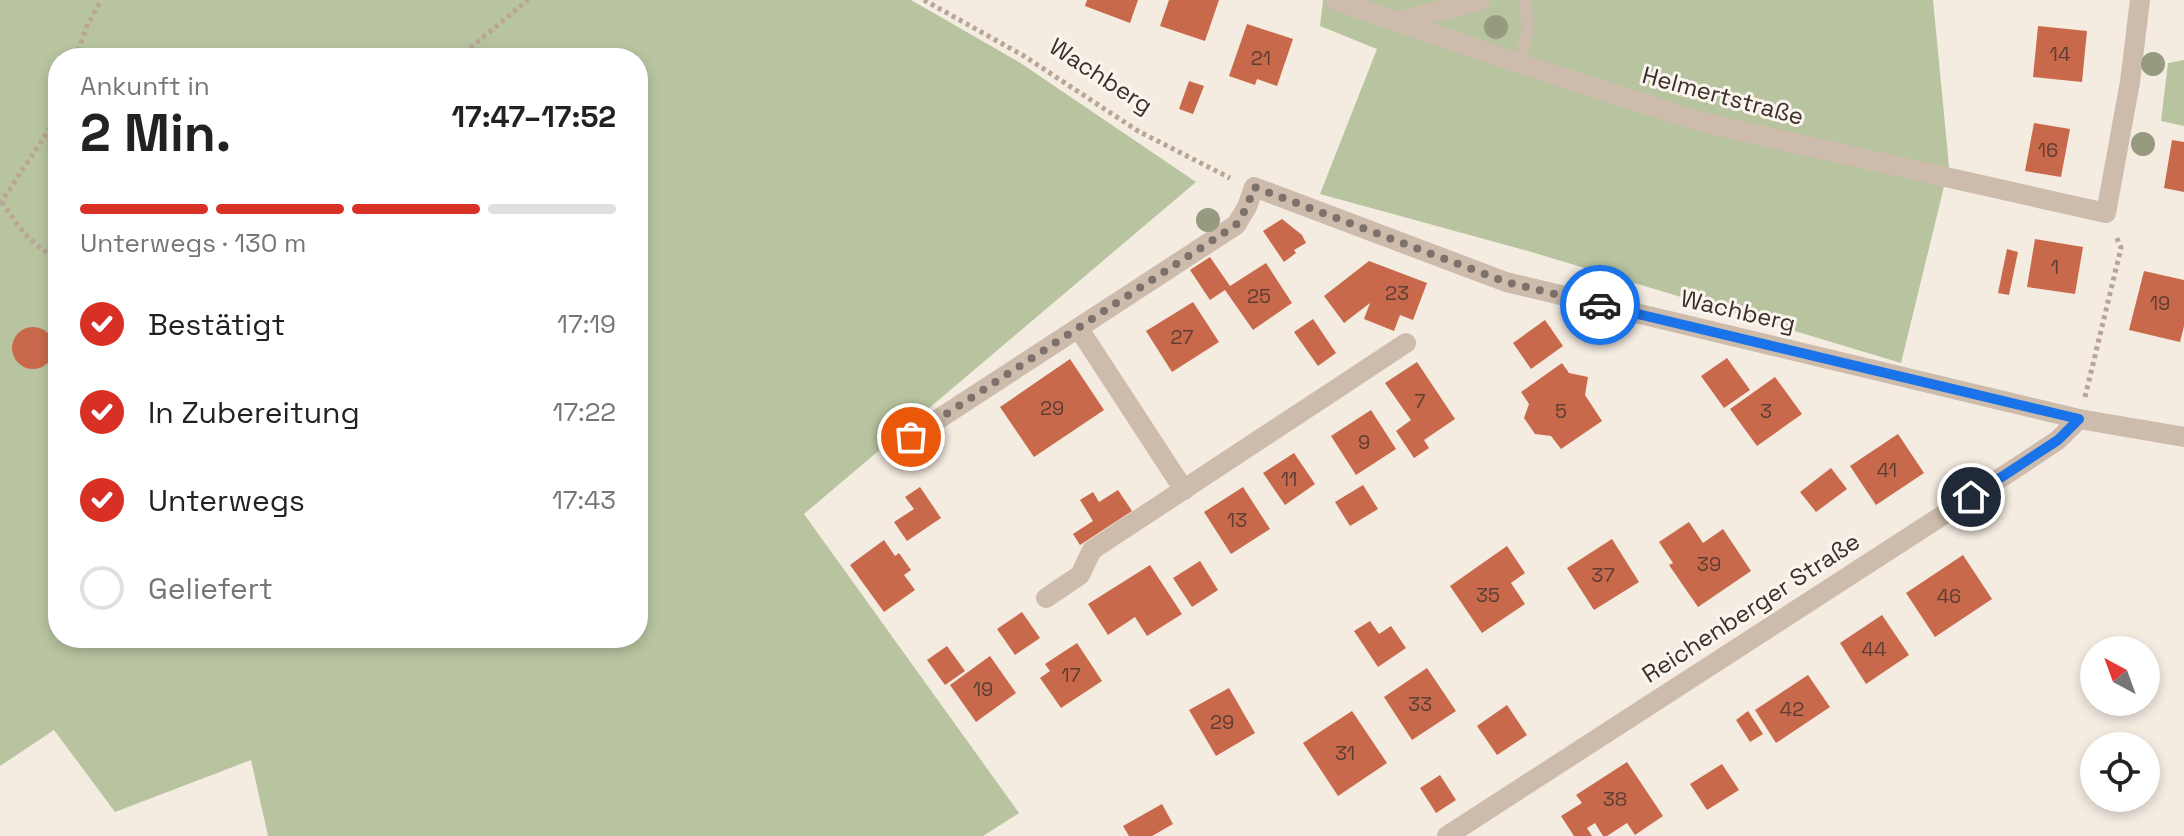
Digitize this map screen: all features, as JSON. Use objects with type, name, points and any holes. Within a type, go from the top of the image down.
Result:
[{"type":"street","name":"Helmertstraße","points":[[1335,0],[1705,123],[2106,213]]},
{"type":"street","points":[[1400,21],[1481,0]]},
{"type":"street","points":[[2106,213],[2130,82],[2140,0]]},
{"type":"street","points":[[911,437],[1236,225],[1254,187]]},
{"type":"street","name":"Wachberg","points":[[1254,187],[1506,282],[2079,419],[2184,437]]},
{"type":"street","points":[[1079,329],[1184,490]]},
{"type":"street","points":[[1046,598],[1080,575],[1092,550],[1406,343]]},
{"type":"street","name":"Reichenberger Straße","points":[[1447,836],[2022,464],[2058,440],[2079,419]]},
{"type":"lane","points":[[1520,64],[1528,28],[1525,0]]},
{"type":"path","points":[[79,48],[101,0]]},
{"type":"path","points":[[470,48],[528,0]]},
{"type":"path","name":"Wachberg","points":[[924,0],[1024,56],[1138,131],[1219,174],[1254,187]]},
{"type":"path","points":[[48,131],[1,203],[27,237],[48,253]]},
{"type":"path","points":[[2079,419],[2121,248],[2106,213]]},
{"type":"green space","points":[[0,0],[911,0],[1019,62],[1196,182],[804,514],[1019,813],[983,836],[268,836],[251,760],[115,812],[54,730],[0,766]]},
{"type":"green space","points":[[1323,0],[1933,0],[1949,166],[1901,363],[1528,251],[1320,194],[1377,49],[1320,26]]},
{"type":"green space","points":[[2184,60],[2184,126],[2161,121],[2168,63]]},
{"type":"building","points":[[1087,0],[1138,0],[1130,23],[1085,6]]},
{"type":"building","points":[[1169,0],[1219,0],[1205,41],[1160,26]]},
{"type":"building","points":[[1247,24],[1293,39],[1277,86],[1257,79],[1255,85],[1229,76]]},
{"type":"building","points":[[2038,26],[2087,31],[2082,82],[2033,77]]},
{"type":"building","points":[[1189,81],[1204,86],[1193,114],[1179,109]]},
{"type":"building","points":[[2034,123],[2070,129],[2061,177],[2025,171]]},
{"type":"building","points":[[2172,140],[2184,142],[2184,192],[2164,188]]},
{"type":"building","points":[[1282,219],[1302,235],[1306,243],[1294,250],[1296,253],[1284,262],[1263,231]]},
{"type":"building","points":[[2035,239],[2083,247],[2075,294],[2027,287]]},
{"type":"building","points":[[2007,249],[2018,252],[2009,295],[1998,293]]},
{"type":"building","points":[[1210,257],[1230,286],[1266,263],[1292,303],[1253,330],[1225,290],[1210,300],[1190,270]]},
{"type":"building","points":[[1369,261],[1427,283],[1413,320],[1400,315],[1394,331],[1364,319],[1370,303],[1344,323],[1324,296]]},
{"type":"building","points":[[2144,271],[2184,280],[2184,326],[2180,342],[2129,330]]},
{"type":"building","points":[[1193,302],[1219,342],[1172,372],[1146,331]]},
{"type":"building","points":[[1313,319],[1336,353],[1318,366],[1294,332]]},
{"type":"building","points":[[1545,320],[1563,346],[1531,369],[1513,343]]},
{"type":"building","points":[[25,329],[41,329],[48,333],[48,363],[33,369],[25,367],[14,356],[14,340]]},
{"type":"building","points":[[1727,358],[1750,390],[1724,408],[1701,376]]},
{"type":"building","points":[[1070,359],[1104,410],[1034,457],[1000,407]]},
{"type":"building","points":[[1417,362],[1455,419],[1424,440],[1429,448],[1414,458],[1396,431],[1411,420],[1385,383]]},
{"type":"building","points":[[1562,363],[1569,373],[1588,377],[1585,395],[1602,421],[1561,449],[1551,436],[1535,434],[1524,418],[1529,404],[1521,392]]},
{"type":"building","points":[[1775,377],[1802,414],[1757,446],[1730,409]]},
{"type":"building","points":[[1371,410],[1396,449],[1356,475],[1331,436]]},
{"type":"building","points":[[1898,434],[1924,473],[1876,505],[1850,466]]},
{"type":"building","points":[[1294,453],[1315,484],[1285,505],[1263,473]]},
{"type":"building","points":[[1831,468],[1847,489],[1816,512],[1800,492]]},
{"type":"building","points":[[1363,485],[1378,509],[1350,526],[1335,502]]},
{"type":"building","points":[[920,487],[941,518],[907,541],[894,522],[914,509],[905,497]]},
{"type":"building","points":[[1243,487],[1270,529],[1231,554],[1204,512]]},
{"type":"building","points":[[1118,490],[1132,511],[1080,545],[1073,534],[1093,521],[1080,500],[1093,492],[1099,502]]},
{"type":"building","points":[[1689,522],[1703,543],[1723,529],[1751,571],[1698,607],[1669,565],[1673,563],[1659,542]]},
{"type":"building","points":[[1612,539],[1639,582],[1594,610],[1567,568]]},
{"type":"building","points":[[884,540],[895,556],[899,553],[911,570],[904,575],[915,590],[884,612],[850,565]]},
{"type":"building","points":[[1507,546],[1525,573],[1511,583],[1525,604],[1482,633],[1450,586]]},
{"type":"building","points":[[1963,555],[1992,599],[1935,637],[1906,593]]},
{"type":"building","points":[[1200,561],[1218,590],[1192,607],[1173,578]]},
{"type":"building","points":[[1150,565],[1182,614],[1147,636],[1135,617],[1108,635],[1088,604]]},
{"type":"building","points":[[1022,612],[1040,638],[1015,655],[997,629]]},
{"type":"building","points":[[1882,615],[1909,655],[1866,684],[1840,643]]},
{"type":"building","points":[[1370,621],[1379,634],[1391,626],[1406,648],[1378,667],[1354,631]]},
{"type":"building","points":[[1077,643],[1102,681],[1061,708],[1040,678],[1050,671],[1045,664]]},
{"type":"building","points":[[947,646],[965,671],[945,685],[927,660]]},
{"type":"building","points":[[990,656],[1016,693],[976,722],[950,685]]},
{"type":"building","points":[[1427,668],[1456,711],[1412,740],[1384,697]]},
{"type":"building","points":[[1808,675],[1830,707],[1776,743],[1755,710]]},
{"type":"building","points":[[1229,688],[1255,733],[1216,756],[1189,710]]},
{"type":"building","points":[[1507,705],[1527,735],[1497,755],[1477,726]]},
{"type":"building","points":[[1352,711],[1387,763],[1338,796],[1303,743]]},
{"type":"building","points":[[1748,711],[1763,734],[1750,742],[1736,720]]},
{"type":"building","points":[[1627,762],[1663,816],[1635,835],[1627,823],[1603,836],[1595,823],[1587,828],[1592,836],[1574,836],[1561,816],[1582,803],[1576,795]]},
{"type":"building","points":[[1722,764],[1739,790],[1707,810],[1690,784]]},
{"type":"building","points":[[1440,775],[1456,800],[1436,813],[1420,788]]},
{"type":"building","points":[[1162,804],[1173,824],[1152,836],[1129,836],[1123,826]]},
{"type":"way so far","points":[[911,437],[1236,225],[1254,187],[1506,282],[1600,305]]},
{"type":"route","points":[[1600,305],[2079,419],[2058,440],[1971,497]]}]
